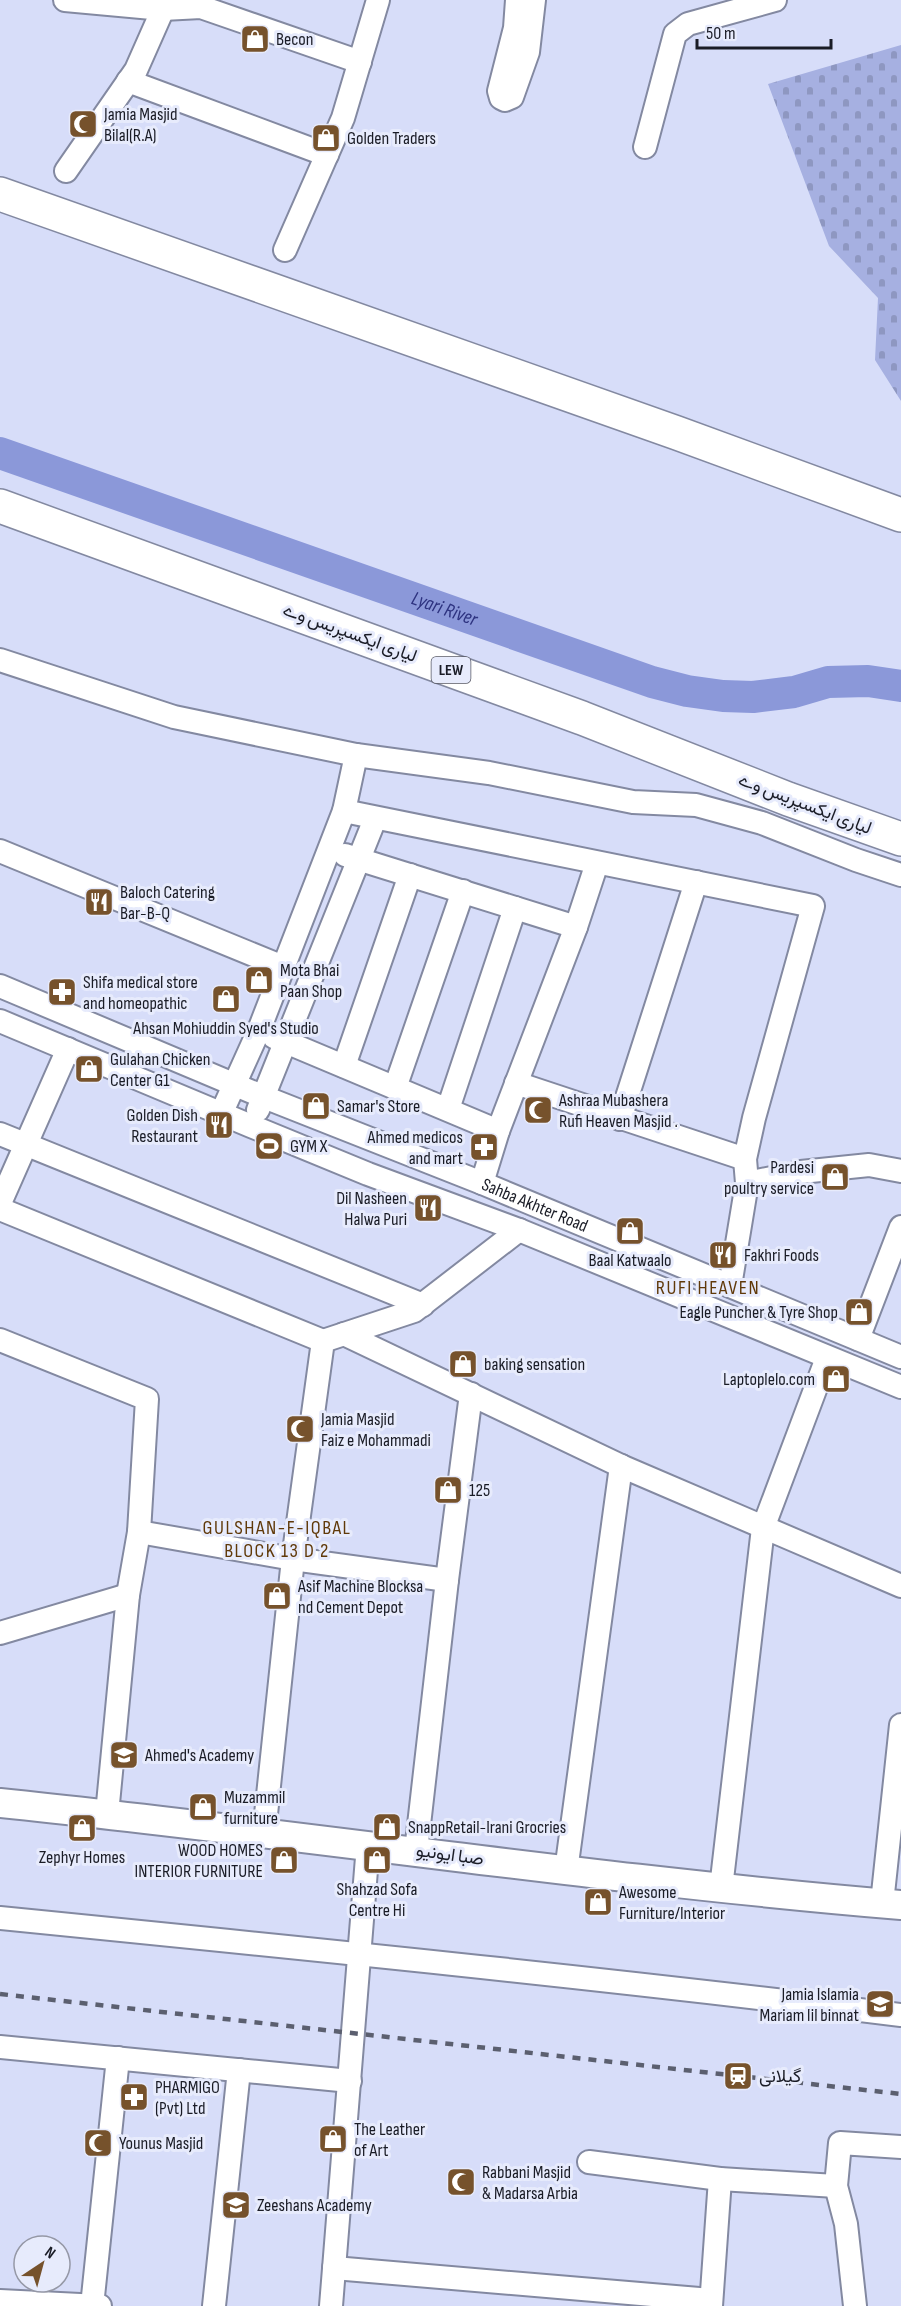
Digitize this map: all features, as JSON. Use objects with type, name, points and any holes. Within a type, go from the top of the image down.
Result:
[{"type":"highway","points":[[0,194],[677,433],[901,515]]},
{"type":"highway","name":"لیاری ایکسپریس وے","points":[[0,506],[582,718],[808,807],[901,839]]},
{"type":"main road","name":"صبا ایونیو","points":[[0,1803],[368,1845],[566,1871],[891,1904]]},
{"type":"street","points":[[285,250],[343,118],[378,0]]},
{"type":"street","points":[[517,0],[515,28],[499,91],[501,98],[505,100],[512,97],[528,52],[534,0]]},
{"type":"street","points":[[645,147],[675,34],[688,24],[775,0]]},
{"type":"street","points":[[77,1],[163,9],[201,7],[360,62]]},
{"type":"street","points":[[66,171],[136,70],[163,9]]},
{"type":"street","points":[[128,81],[327,155]]},
{"type":"street","points":[[0,660],[174,717],[356,755],[489,773],[633,802],[696,805],[762,823],[856,861],[901,875]]},
{"type":"street","points":[[221,1114],[259,1030],[329,851],[344,811],[356,755]]},
{"type":"street","points":[[344,811],[813,906],[754,1118],[745,1159],[747,1183],[730,1286]]},
{"type":"street","points":[[251,1126],[375,819]]},
{"type":"street","points":[[0,851],[283,967]]},
{"type":"street","points":[[329,851],[576,927]]},
{"type":"street","points":[[482,1183],[498,1131],[576,927],[597,863]]},
{"type":"street","points":[[344,1066],[410,875]]},
{"type":"street","points":[[620,1119],[696,882]]},
{"type":"street","points":[[395,1088],[463,891]]},
{"type":"street","points":[[448,1109],[515,908]]},
{"type":"street","name":"Sahba Akhter Road","points":[[0,986],[264,1097],[482,1183],[901,1357]]},
{"type":"street","name":"Sahba Akhter Road","points":[[0,1021],[368,1174],[519,1230],[901,1388]]},
{"type":"street","points":[[259,1030],[498,1131]]},
{"type":"street","points":[[0,1203],[68,1049]]},
{"type":"street","points":[[516,1083],[745,1159]]},
{"type":"street","points":[[0,1134],[423,1305]]},
{"type":"street","points":[[747,1183],[801,1172],[869,1165],[901,1171]]},
{"type":"street","points":[[0,1209],[334,1337],[471,1394],[621,1466],[901,1586]]},
{"type":"street","points":[[858,1339],[901,1227]]},
{"type":"street","points":[[334,1337],[414,1311],[519,1230]]},
{"type":"street","points":[[264,1833],[293,1559],[334,1337]]},
{"type":"street","points":[[2,1346],[147,1399],[139,1532],[128,1595],[107,1814]]},
{"type":"street","points":[[721,1888],[763,1528],[827,1358]]},
{"type":"street","points":[[416,1851],[471,1394]]},
{"type":"street","points":[[566,1871],[621,1466]]},
{"type":"street","points":[[139,1532],[293,1559],[447,1580]]},
{"type":"street","points":[[0,1634],[128,1595]]},
{"type":"street","points":[[891,1904],[901,1725]]},
{"type":"street","points":[[331,2306],[368,1845]]},
{"type":"street","points":[[0,1918],[458,1963],[901,2015]]},
{"type":"street","points":[[0,2046],[350,2081]]},
{"type":"street","points":[[0,2301],[95,2306],[118,2058]]},
{"type":"street","points":[[214,2306],[238,2070]]},
{"type":"street","points":[[855,2306],[846,2224],[836,2186],[840,2143],[901,2147]]},
{"type":"street","points":[[589,2162],[720,2179],[836,2186]]},
{"type":"street","points":[[334,2268],[711,2303],[720,2179]]},
{"type":"green space","points":[[901,45],[901,401],[875,360],[878,298],[829,246],[768,84]]},
{"type":"waterway","name":"Lyari River","points":[[0,453],[652,682],[687,691],[753,697],[794,692],[828,682],[868,681],[901,686]]},
{"type":"railway","points":[[0,1994],[901,2094]]},
{"type":"place","name":"Becon","points":[[255,39]]},
{"type":"place","name":"Jamia Masjid Bilal(R.A)","points":[[83,124]]},
{"type":"place","name":"Golden Traders","points":[[326,138]]},
{"type":"place","name":"Baloch Catering Bar-B-Q","points":[[99,902]]},
{"type":"place","name":"Mota Bhai Paan Shop","points":[[259,980]]},
{"type":"place","name":"Shifa medical store and homeopathic","points":[[62,992]]},
{"type":"place","name":"Ahsan Mohiuddin Syed's Studio","points":[[226,999]]},
{"type":"place","name":"Gulahan Chicken Center G1","points":[[89,1069]]},
{"type":"place","name":"Samar's Store","points":[[316,1106]]},
{"type":"place","name":"Ashraa Mubashera Rufi Heaven Masjid .","points":[[538,1110]]},
{"type":"place","name":"Golden Dish Restaurant","points":[[219,1125]]},
{"type":"place","name":"GYM X","points":[[269,1146]]},
{"type":"place","name":"Ahmed medicos and mart","points":[[484,1147]]},
{"type":"place","name":"Pardesi poultry service","points":[[835,1177]]},
{"type":"place","name":"Dil Nasheen Halwa Puri","points":[[428,1208]]},
{"type":"place","name":"Baal Katwaalo","points":[[630,1231]]},
{"type":"place","name":"Fakhri Foods","points":[[723,1255]]},
{"type":"place","name":"Eagle Puncher & Tyre Shop","points":[[859,1312]]},
{"type":"place","name":"baking sensation","points":[[463,1364]]},
{"type":"place","name":"Laptoplelo.com","points":[[836,1379]]},
{"type":"place","name":"Jamia Masjid Faiz e Mohammadi","points":[[300,1429]]},
{"type":"place","name":"125","points":[[448,1490]]},
{"type":"place","name":"Asif Machine Blocksa nd Cement Depot","points":[[277,1596]]},
{"type":"place","name":"Ahmed's Academy","points":[[124,1755]]},
{"type":"place","name":"Muzammil furniture","points":[[203,1807]]},
{"type":"place","name":"SnappRetail-Irani Grocries","points":[[387,1827]]},
{"type":"place","name":"Zephyr Homes","points":[[82,1828]]},
{"type":"place","name":"WOOD HOMES INTERIOR FURNITURE","points":[[284,1860]]},
{"type":"place","name":"Shahzad Sofa Centre Hi","points":[[377,1860]]},
{"type":"place","name":"Awesome Furniture/Interior","points":[[598,1902]]},
{"type":"place","name":"Jamia Islamia Mariam lil binnat","points":[[880,2004]]},
{"type":"place","name":"گیلانی","points":[[738,2076]]},
{"type":"place","name":"PHARMIGO (Pvt) Ltd","points":[[134,2097]]},
{"type":"place","name":"The Leather of Art","points":[[333,2139]]},
{"type":"place","name":"Younus Masjid","points":[[98,2143]]},
{"type":"place","name":"Rabbani Masjid & Madarsa Arbia","points":[[461,2182]]},
{"type":"place","name":"Zeeshans Academy","points":[[236,2205]]},
{"type":"district","name":"RUFI HEAVEN","points":[[708,1288]]},
{"type":"district","name":"GULSHAN-E-IQBAL BLOCK 13 D 2","points":[[277,1540]]}]
